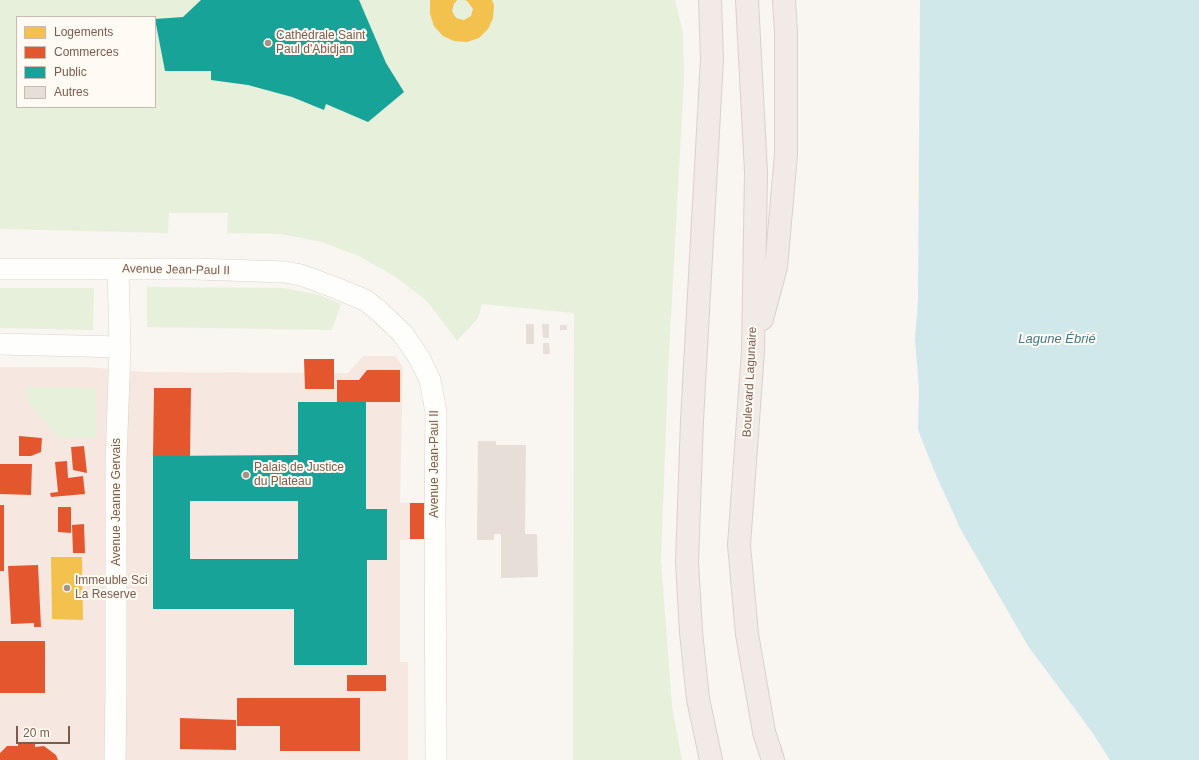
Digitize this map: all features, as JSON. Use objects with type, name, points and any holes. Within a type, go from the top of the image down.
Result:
[{"type":"highway","points":[[710,0],[712,59],[693,388],[687,562],[690,632],[698,700],[711,760]]},
{"type":"highway","name":"Boulevard Lagunaire","points":[[747,0],[756,172],[753,352],[740,545],[747,634],[764,732],[773,760]]},
{"type":"highway","points":[[753,352],[776,267],[786,155],[786,32],[784,0]]},
{"type":"main road","name":"Avenue Jean-Paul II","points":[[0,269],[196,269],[285,272],[301,275],[365,300],[392,322],[420,359],[430,380],[436,412],[436,760]]},
{"type":"main road","name":"Avenue Jeanne Gervais","points":[[115,760],[116,463],[120,347],[118,269]]},
{"type":"main road","points":[[0,344],[120,347]]},
{"type":"shaded area","points":[[363,356],[395,356],[403,367],[400,503],[424,503],[424,539],[400,540],[400,662],[408,662],[408,760],[0,760],[0,367],[88,367],[144,372],[348,373]]},
{"type":"green space","points":[[0,0],[675,0],[683,33],[684,79],[668,372],[661,560],[672,706],[682,760],[573,760],[574,313],[482,304],[478,318],[457,341],[427,301],[397,278],[361,257],[322,242],[281,234],[227,233],[228,213],[169,213],[168,233],[0,229]]},
{"type":"green space","points":[[147,287],[284,288],[320,295],[341,304],[332,330],[147,327]]},
{"type":"green space","points":[[0,288],[94,288],[93,330],[0,328]]},
{"type":"green space","points":[[25,387],[96,388],[96,438],[58,438],[28,402]]},
{"type":"water","name":"Lagune Ébrié","points":[[920,0],[1199,0],[1199,760],[1110,760],[1092,732],[1028,646],[961,530],[936,475],[918,430],[919,387],[915,340],[918,300]]},
{"type":"building: Logements","points":[[430,0],[457,0],[452,11],[456,18],[464,20],[471,16],[473,9],[465,0],[492,0],[494,5],[493,18],[488,29],[479,38],[467,42],[454,41],[443,36],[434,26],[430,14]]},
{"type":"building: Logements","name":"Immeuble Sci La Reserve","points":[[51,557],[82,557],[83,620],[52,619]]},
{"type":"building: Commerces","points":[[304,359],[334,359],[334,389],[305,389]]},
{"type":"building: Commerces","points":[[367,370],[400,370],[400,402],[337,402],[337,380],[359,380]]},
{"type":"building: Commerces","points":[[154,388],[191,388],[190,456],[153,456]]},
{"type":"building: Commerces","points":[[19,436],[42,438],[41,452],[31,456],[19,456]]},
{"type":"building: Commerces","points":[[84,446],[87,473],[73,470],[71,447]]},
{"type":"building: Commerces","points":[[67,461],[68,478],[83,476],[85,494],[51,497],[50,493],[58,492],[55,462]]},
{"type":"building: Commerces","points":[[0,464],[32,464],[31,495],[0,494]]},
{"type":"building: Commerces","points":[[410,503],[424,503],[424,539],[410,539]]},
{"type":"building: Commerces","points":[[0,505],[4,505],[4,571],[0,571]]},
{"type":"building: Commerces","points":[[58,507],[71,507],[71,533],[58,532]]},
{"type":"building: Commerces","points":[[84,524],[85,553],[73,553],[72,525]]},
{"type":"building: Commerces","points":[[38,565],[41,627],[34,627],[34,623],[11,624],[8,566]]},
{"type":"building: Commerces","points":[[0,641],[45,641],[45,693],[0,693]]},
{"type":"building: Commerces","points":[[347,675],[386,675],[386,691],[347,691]]},
{"type":"building: Commerces","points":[[237,698],[360,698],[360,751],[280,751],[280,726],[237,726]]},
{"type":"building: Commerces","points":[[180,718],[236,720],[236,750],[180,749]]},
{"type":"building: Commerces","points":[[18,743],[35,743],[35,747],[44,746],[56,755],[58,760],[0,760],[0,753],[7,746],[18,746]]},
{"type":"building: Public","name":"Cathédrale Saint Paul d'Abidjan","points":[[201,0],[359,0],[386,63],[404,92],[368,122],[326,104],[324,110],[292,97],[248,85],[211,80],[211,71],[165,71],[156,19],[183,17]]},
{"type":"building: Public","points":[[298,402],[366,402],[366,509],[387,509],[387,560],[367,560],[367,665],[294,665],[294,609],[153,609],[153,456],[298,455]],"holes":[[[190,501],[298,501],[298,559],[190,559]]]},
{"type":"building: Autres","points":[[526,324],[534,324],[534,344],[526,344]]},
{"type":"building: Autres","points":[[542,324],[549,324],[549,338],[543,338]]},
{"type":"building: Autres","points":[[560,325],[567,325],[567,330],[560,330]]},
{"type":"building: Autres","points":[[543,343],[549,343],[550,354],[543,354]]},
{"type":"building: Autres","points":[[478,441],[496,441],[496,445],[526,445],[525,534],[537,534],[538,577],[501,578],[501,534],[494,534],[494,540],[477,540]]},
{"type":"place","name":"Cathédrale Saint Paul d'Abidjan","points":[[268,43]]},
{"type":"place","name":"Palais de Justice du Plateau","points":[[246,475]]},
{"type":"place","name":"Immeuble Sci La Reserve","points":[[67,588]]}]
